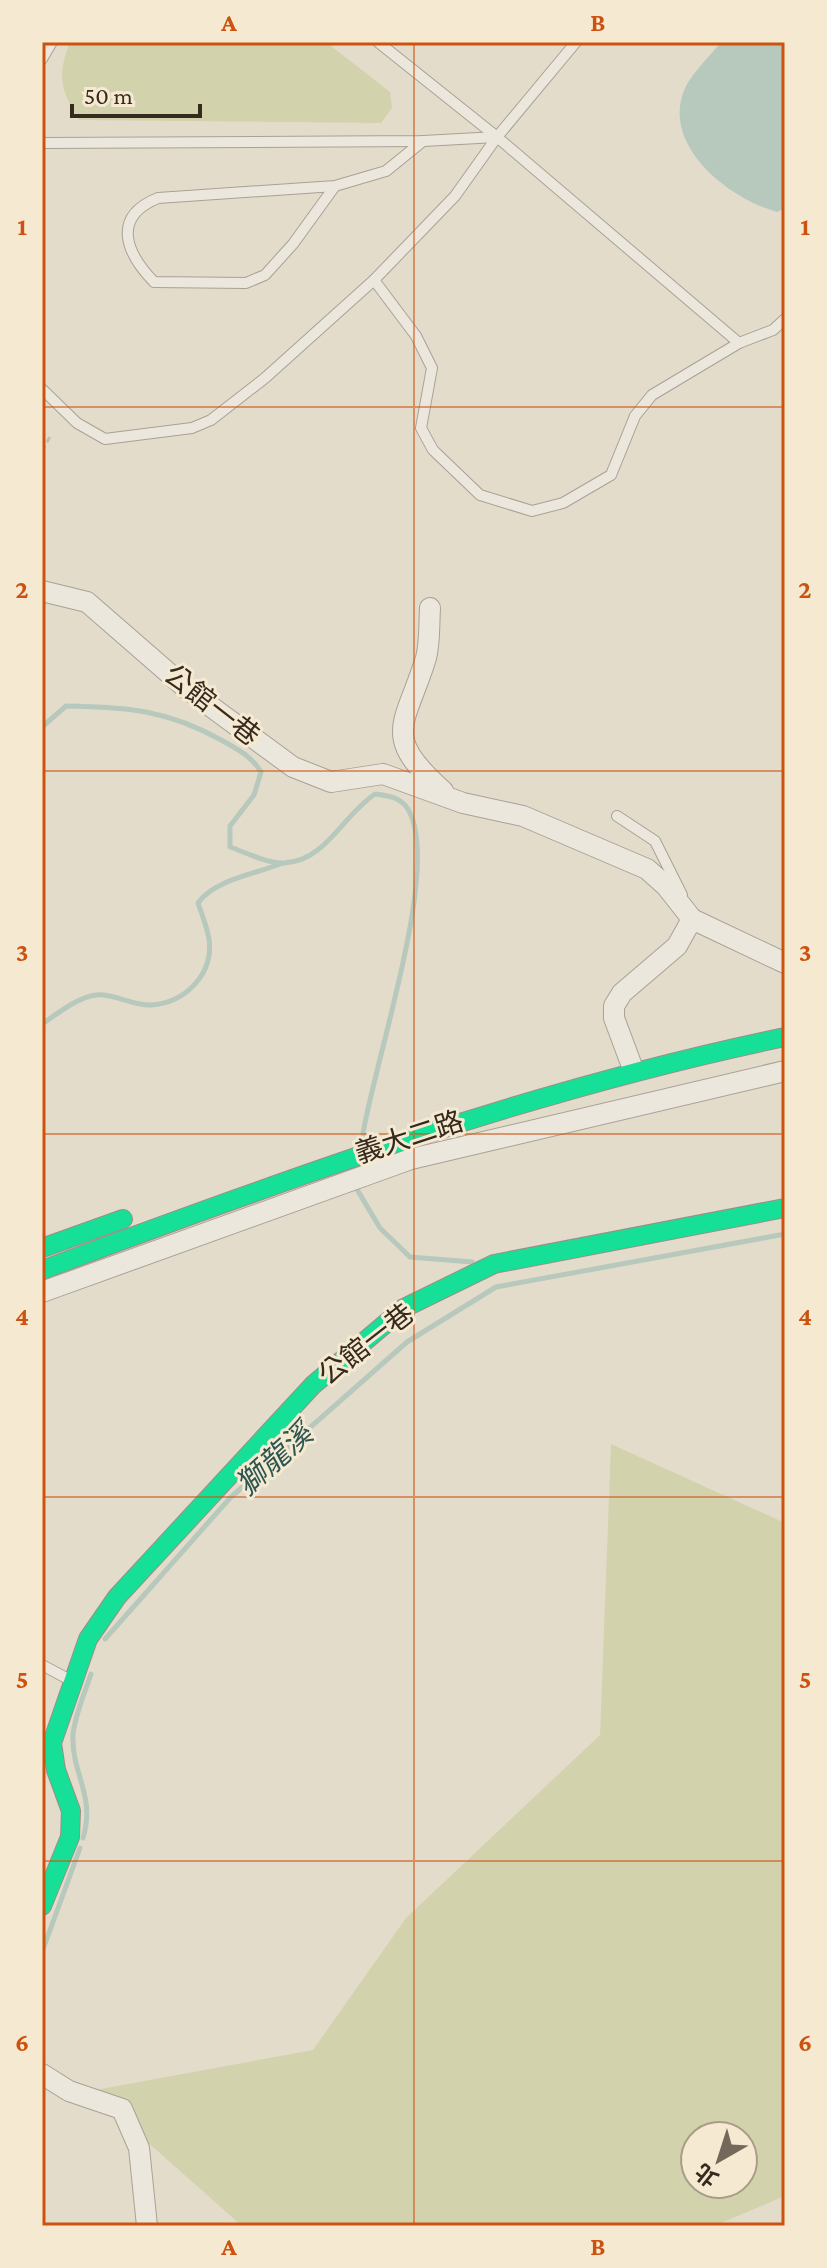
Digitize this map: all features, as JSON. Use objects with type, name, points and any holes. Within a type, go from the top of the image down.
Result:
[{"type":"street","name":"公館一巷","points":[[42,591],[87,602],[187,689],[293,767],[331,782],[383,774],[463,803],[523,816],[632,860],[666,886],[692,919],[785,963]]},
{"type":"street","points":[[430,608],[427,655],[401,724],[402,739],[418,769],[463,803]]},
{"type":"street","points":[[628,1057],[614,1018],[614,1006],[622,993],[677,946],[692,919]]},
{"type":"street","name":"義大二路","points":[[394,1124],[628,1057],[785,1019]]},
{"type":"street","name":"義大二路","points":[[42,1270],[383,1143],[628,1057],[785,1037]]},
{"type":"street","name":"義大二路","points":[[42,1292],[411,1159],[785,1071]]},
{"type":"street","name":"義大二路","points":[[42,1248],[321,1149]]},
{"type":"street","name":"公館一巷","points":[[42,1906],[70,1837],[71,1811],[56,1770],[52,1743],[88,1639],[117,1597],[313,1385],[404,1308],[494,1264],[785,1208]]},
{"type":"street","points":[[42,2074],[69,2091],[122,2109],[139,2148],[147,2226]]},
{"type":"lane","points":[[42,59],[52,42]]},
{"type":"lane","points":[[378,42],[497,137],[739,343]]},
{"type":"lane","points":[[42,389],[77,423],[105,439],[192,428],[211,420],[265,378],[374,280],[455,196],[497,137],[576,42]]},
{"type":"lane","points":[[42,143],[423,141],[497,137]]},
{"type":"lane","points":[[335,186],[293,244],[265,275],[246,283],[154,282],[135,262],[129,247],[130,221],[137,209],[158,198],[335,186],[386,171],[423,141]]},
{"type":"lane","points":[[374,280],[416,336],[432,368],[421,428],[433,450],[480,495],[532,511],[563,503],[611,475],[635,416],[652,395],[739,343],[773,330],[785,319]]},
{"type":"lane","points":[[617,816],[655,841],[668,862],[692,919]]},
{"type":"lane","points":[[42,1665],[73,1682]]},
{"type":"path","points":[[42,451],[51,435]]},
{"type":"green space","points":[[70,42],[326,42],[390,92],[392,108],[381,123],[79,120],[62,82],[63,64]]},
{"type":"green space","points":[[611,1444],[785,1523],[785,2196],[714,2226],[242,2226],[90,2091],[313,2050],[406,1918],[600,1735]]},
{"type":"shaded area","points":[[721,42],[785,42],[785,208],[777,212],[739,195],[720,182],[690,148],[682,128],[680,108],[686,86]]},
{"type":"waterway","points":[[42,727],[66,706],[128,709],[184,723],[234,747],[261,772],[254,795],[230,826],[230,847],[271,862],[284,863],[311,855],[375,794],[395,798],[404,804],[410,813],[417,842],[416,881],[410,926],[361,1145]]},
{"type":"waterway","points":[[42,1024],[89,996],[103,995],[151,1005],[175,999],[186,992],[202,975],[209,952],[208,934],[198,903],[224,883],[280,864]]},
{"type":"waterway","points":[[355,1186],[380,1228],[410,1257],[472,1262]]},
{"type":"waterway","name":"獅龍溪","points":[[105,1639],[230,1498],[407,1342],[496,1287],[785,1234]]},
{"type":"waterway","name":"獅龍溪","points":[[83,1838],[87,1809],[73,1748],[73,1734],[91,1674]]},
{"type":"waterway","name":"獅龍溪","points":[[42,1952],[80,1848]]},
{"type":"traffic: fast","points":[[42,1270],[409,1139],[595,1083],[785,1037]]},
{"type":"traffic: fast","points":[[42,1906],[70,1837],[71,1811],[56,1770],[52,1743],[88,1639],[117,1597],[313,1385],[404,1308],[494,1264],[785,1208]]},
{"type":"traffic: fast","points":[[42,1248],[123,1219]]}]
